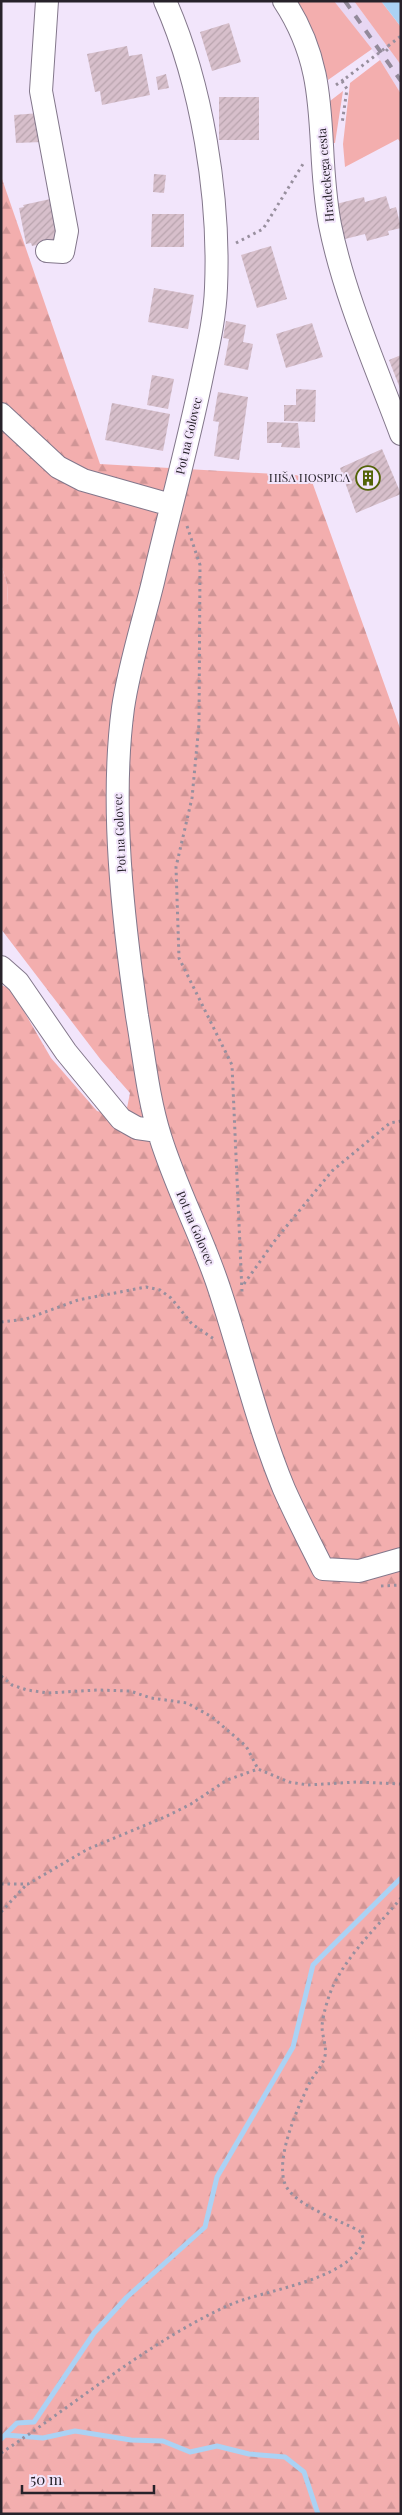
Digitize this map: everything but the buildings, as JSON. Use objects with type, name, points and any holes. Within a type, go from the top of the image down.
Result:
[{"type":"street","points":[[47,1],[41,91],[67,231],[63,252],[47,251]]},
{"type":"street","name":"Pot na Golovec","points":[[166,1],[191,74],[202,126],[212,197],[216,254],[216,289],[211,334],[189,440],[123,706],[118,778],[122,880],[132,980],[146,1070],[158,1130],[169,1164],[218,1283],[248,1385],[283,1488],[323,1569],[359,1571],[401,1560]]},
{"type":"street","name":"Hradeckega cesta","points":[[284,1],[301,30],[317,77],[325,194],[335,247],[401,434]]},
{"type":"street","points":[[1,414],[58,467],[83,480],[173,499]]},
{"type":"street","points":[[1,967],[18,982],[66,1052],[121,1119],[137,1128],[158,1130]]},
{"type":"path","points":[[338,84],[401,36]]},
{"type":"path","points":[[216,254],[263,228],[304,162]]},
{"type":"path","points":[[173,499],[200,565],[200,724],[192,798],[176,867],[179,958],[232,1065],[233,1138],[243,1284],[242,1294]]},
{"type":"path","points":[[243,1284],[276,1239],[332,1171],[390,1123],[401,1121]]},
{"type":"path","points":[[1,1322],[26,1319],[78,1300],[146,1287],[160,1290],[171,1298],[192,1324],[220,1343]]},
{"type":"path","points":[[1,1676],[12,1685],[27,1690],[48,1693],[97,1690],[130,1691],[151,1698],[187,1703],[212,1717],[246,1746],[258,1769]]},
{"type":"path","points":[[1,1912],[28,1884],[88,1849],[166,1817],[191,1804],[227,1780],[258,1769],[289,1782],[308,1785],[357,1782],[401,1784]]},
{"type":"path","points":[[1,1884],[28,1884]]},
{"type":"path","points":[[1,2453],[162,2342],[228,2306],[306,2282],[338,2268],[361,2249],[364,2241],[361,2232],[294,2196],[286,2186],[282,2173],[284,2153],[294,2119],[311,2081],[320,2069],[326,2054],[322,2025],[334,1984],[357,1947],[401,1898]]},
{"type":"shaded area","points":[[334,1],[354,1],[401,65],[401,94],[380,60]]},
{"type":"green space","points":[[296,1],[334,1],[372,49],[328,80],[309,22]]},
{"type":"green space","points":[[354,1],[381,1],[401,27],[401,65]]},
{"type":"green space","points":[[380,60],[401,94],[401,143],[398,139],[345,167],[343,144],[350,83]]},
{"type":"green space","points":[[343,91],[335,143],[332,143],[330,101]]},
{"type":"green space","points":[[1,176],[100,464],[310,476],[401,731],[401,2514],[1,2514],[1,985],[11,989],[51,1058],[97,1111],[125,1118],[130,1093],[101,1060],[1,929],[1,606],[8,604],[7,584],[1,564]]},
{"type":"green space","points":[[1,564],[7,584],[8,605],[1,606]]},
{"type":"water","points":[[381,1],[401,1],[401,27]]},
{"type":"waterway","points":[[1,2439],[17,2423],[34,2422],[94,2333],[127,2297],[205,2227],[217,2177],[293,2047],[313,1965],[401,1878]]},
{"type":"waterway","points":[[6,2435],[43,2438],[75,2431],[131,2440],[163,2441],[190,2452],[217,2446],[249,2454],[285,2457],[304,2472],[318,2514]]},
{"type":"railway","points":[[345,1],[401,81]]},
{"type":"place","name":"HIŠA HOSPICA","points":[[368,478]]}]
